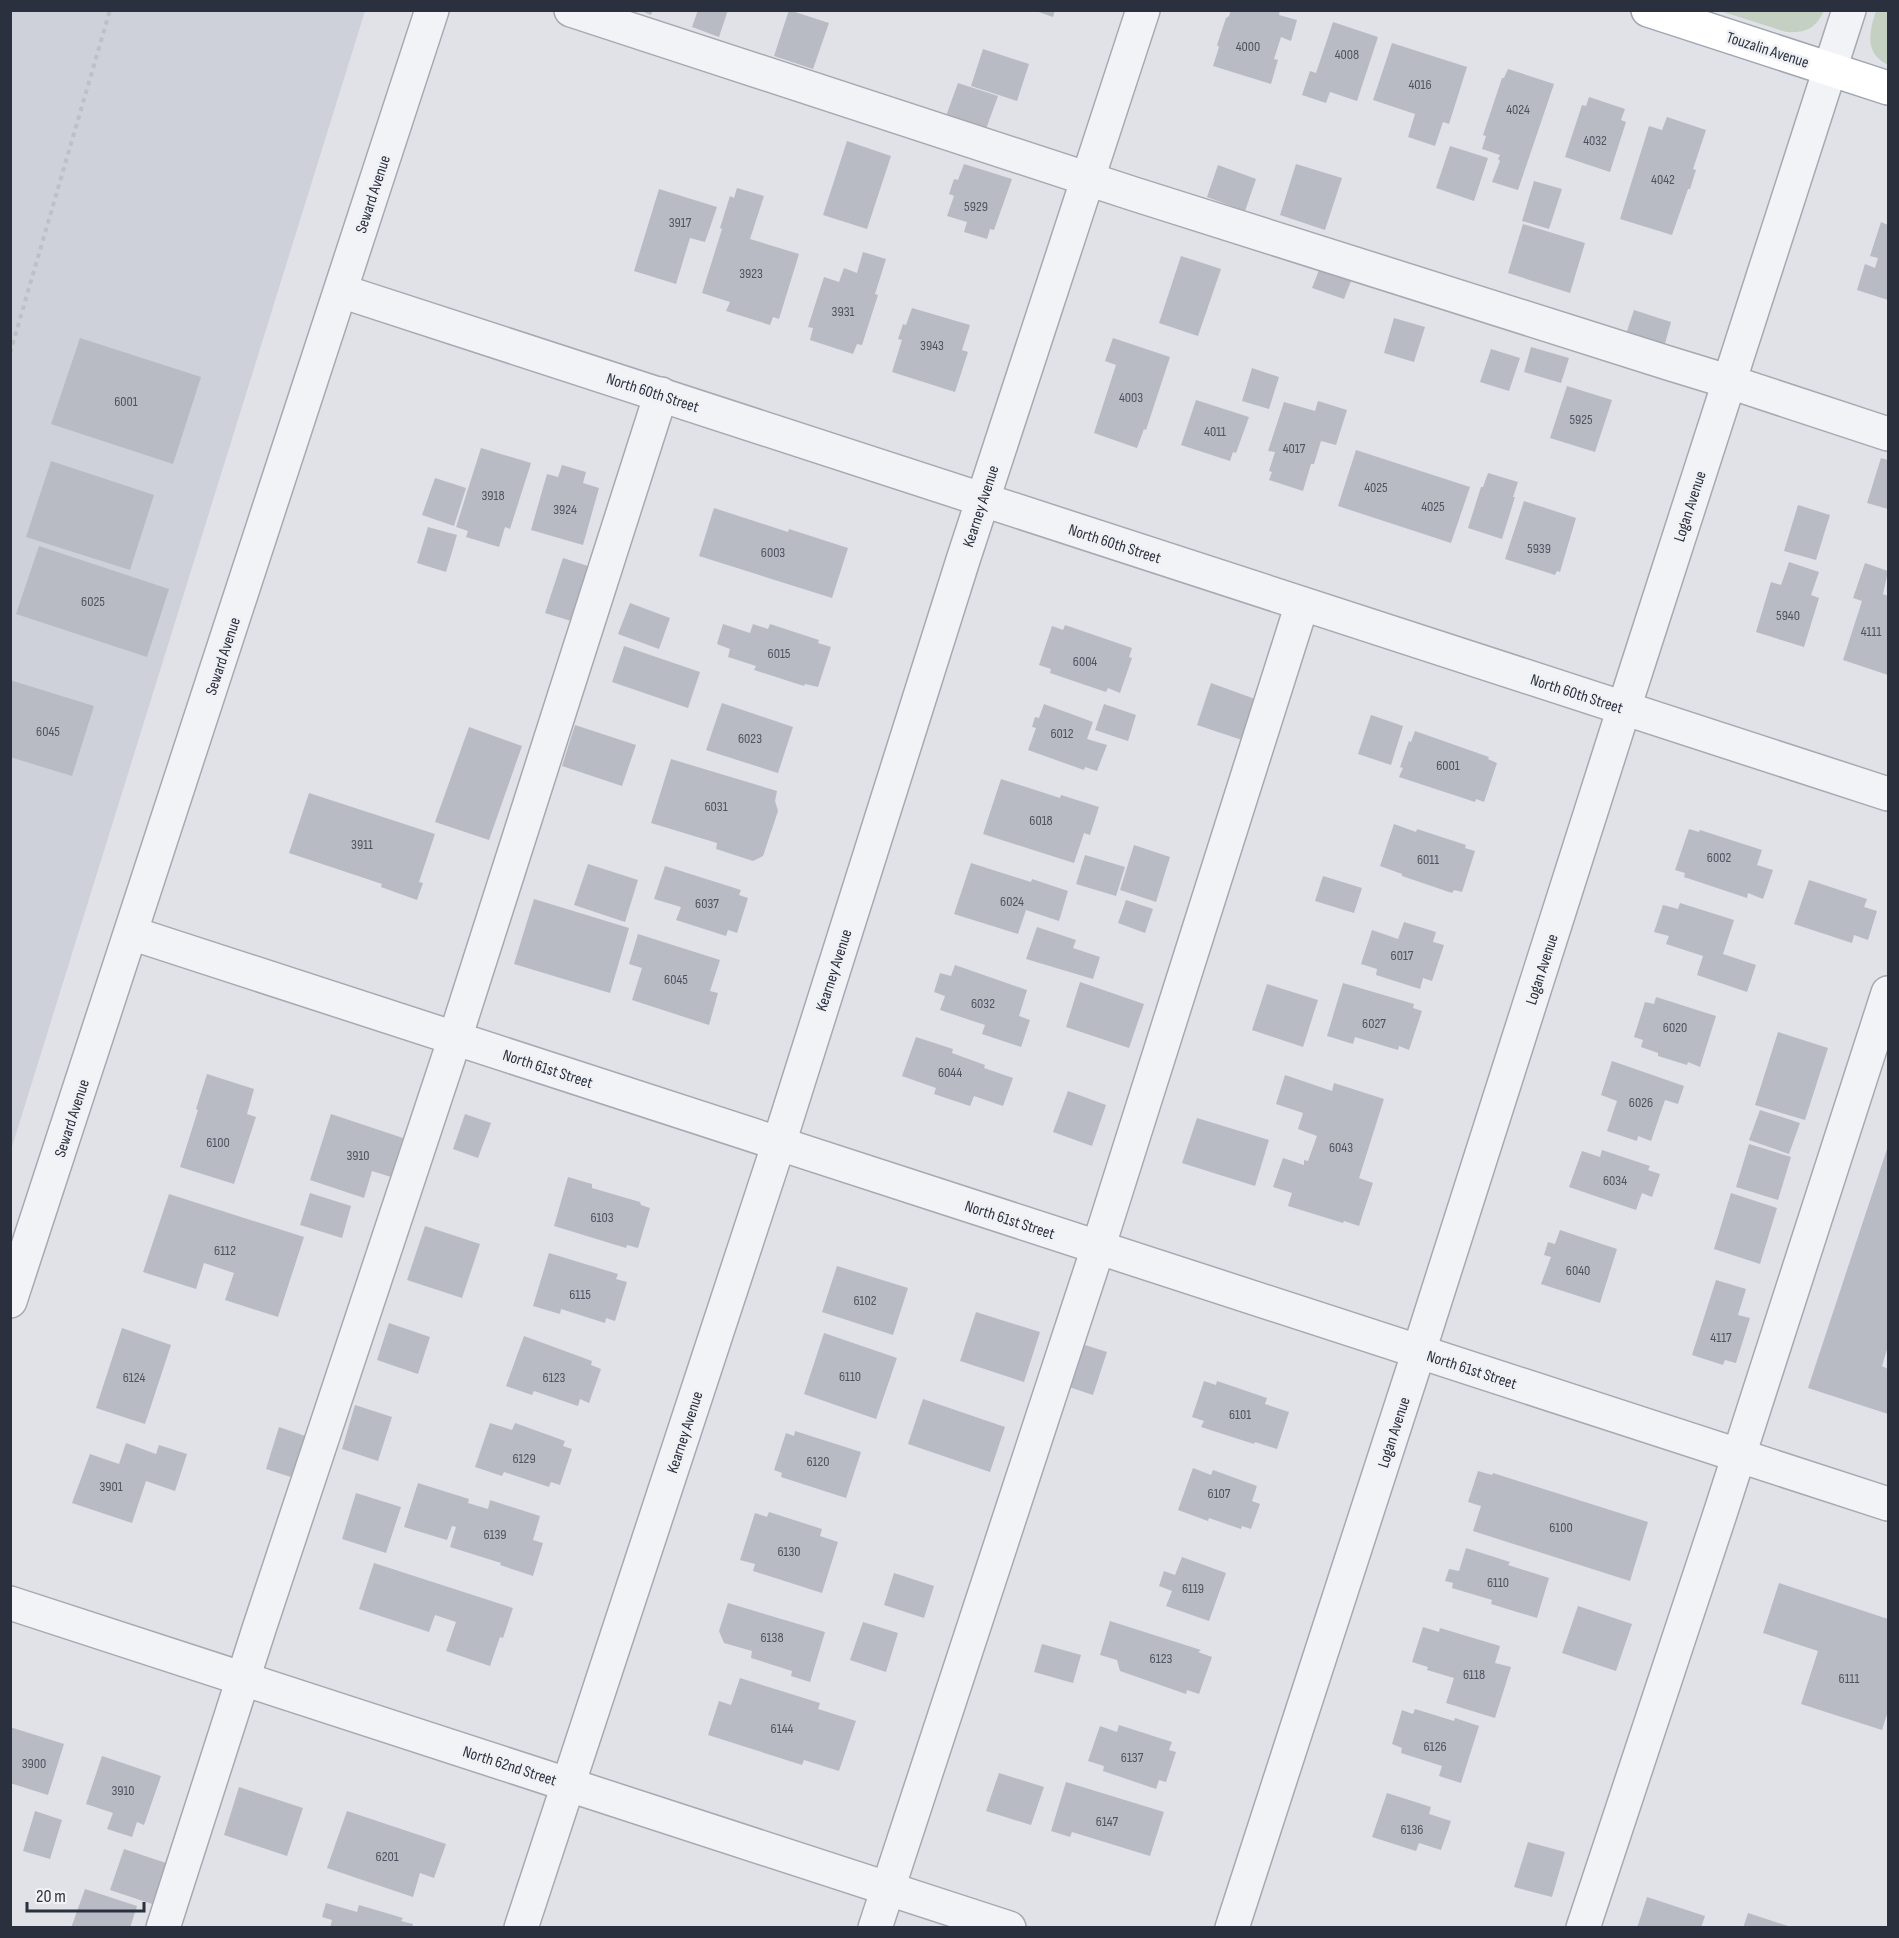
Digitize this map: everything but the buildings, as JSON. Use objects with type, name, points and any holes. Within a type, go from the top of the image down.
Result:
[{"type":"main road","name":"Touzalin Avenue","points":[[1648,10],[1888,88]]},
{"type":"street","name":"Seward Avenue","points":[[10,1301],[432,10]]},
{"type":"street","points":[[571,10],[1088,179],[1888,434]]},
{"type":"street","name":"Kearney Avenue","points":[[521,1928],[779,1143],[982,500],[1143,10]]},
{"type":"street","name":"Logan Avenue","points":[[1232,1928],[1849,10]]},
{"type":"street","name":"North 60th Street","points":[[341,291],[1888,794]]},
{"type":"street","points":[[164,1928],[243,1678],[455,1038],[661,394]]},
{"type":"street","points":[[875,1928],[1098,1248],[1302,604]]},
{"type":"street","name":"North 61st Street","points":[[131,933],[1888,1504]]},
{"type":"street","points":[[1583,1928],[1888,993]]},
{"type":"street","name":"North 62nd Street","points":[[10,1603],[1009,1928]]},
{"type":"path","points":[[10,353],[110,10]]},
{"type":"shaded area","points":[[11,11],[365,11],[11,1150]]},
{"type":"green space","points":[[1720,11],[1824,11],[1809,29],[1786,32]]},
{"type":"green space","points":[[1876,11],[1888,11],[1888,65],[1875,54],[1870,41]]}]
